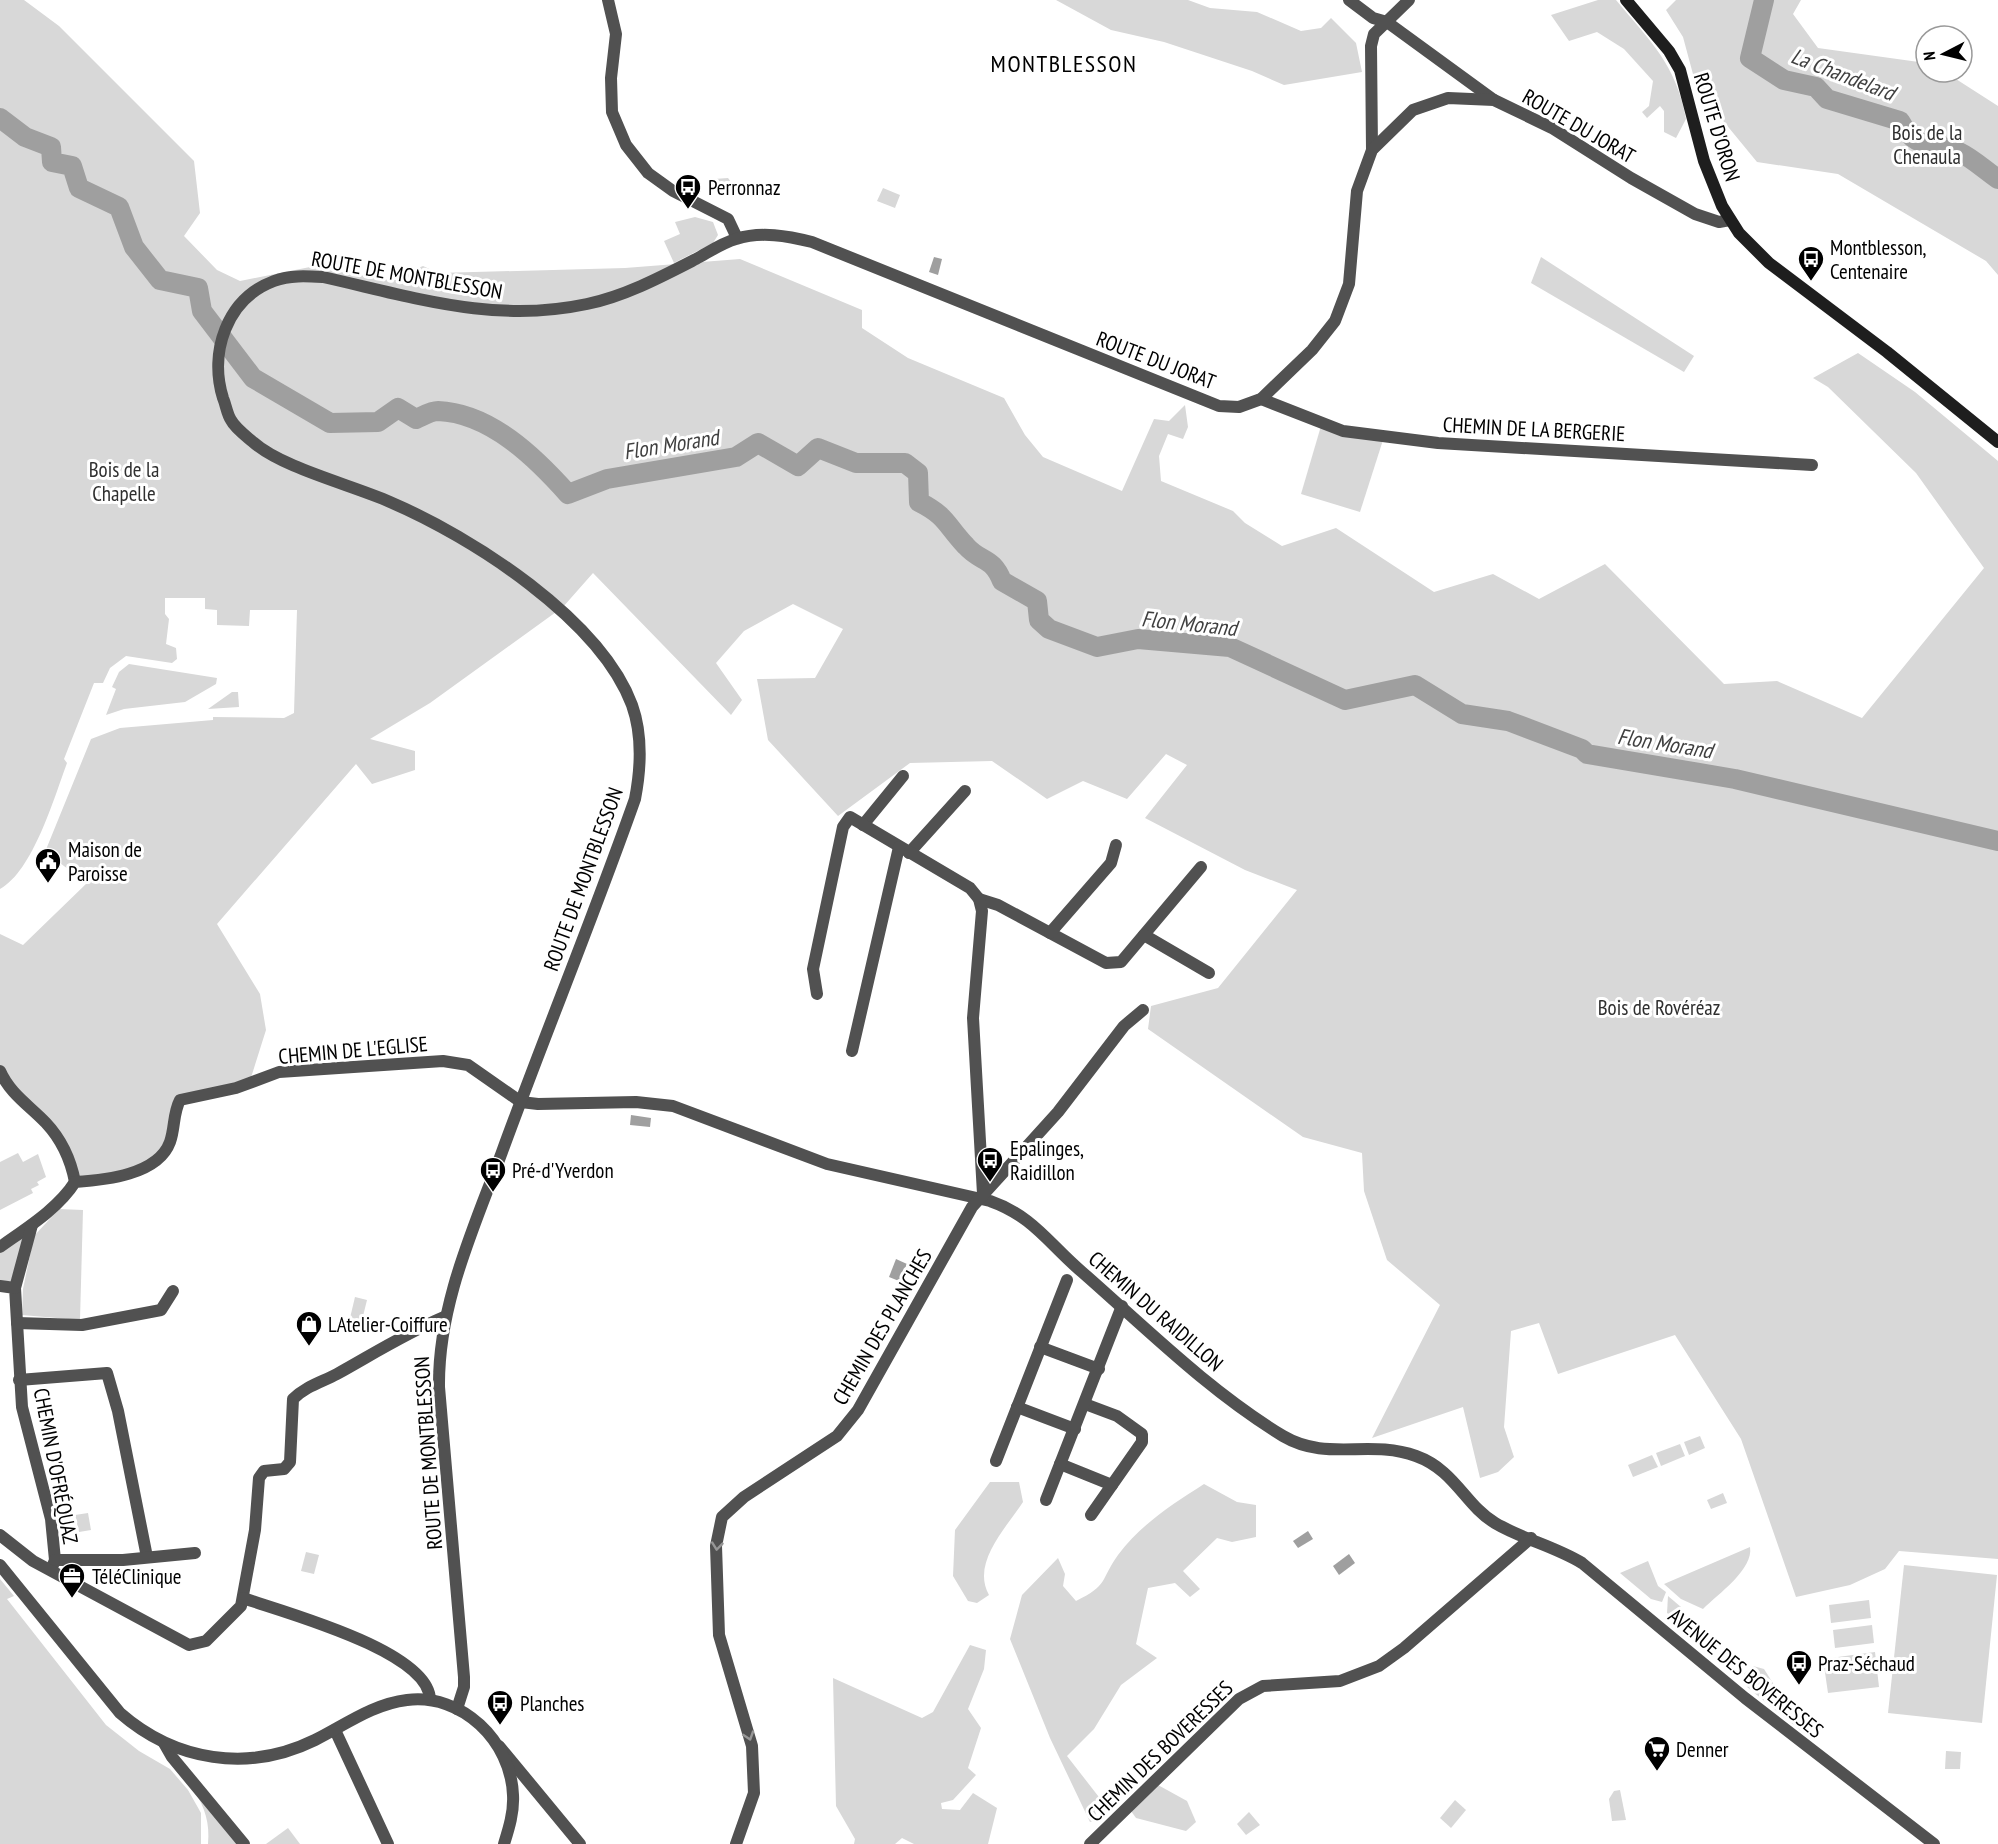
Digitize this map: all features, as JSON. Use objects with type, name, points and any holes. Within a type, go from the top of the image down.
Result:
[{"type":"main road","name":"ROUTE D'ORON","points":[[1626,0],[1669,51],[1680,70],[1704,161],[1730,220],[1751,247],[1887,352],[1998,442]]},
{"type":"street","points":[[1349,0],[1374,18],[1387,22],[1494,100]]},
{"type":"street","points":[[1372,150],[1371,46],[1374,34],[1409,0]]},
{"type":"street","points":[[612,2],[616,34],[611,78],[612,111],[626,145],[648,173],[673,191],[728,219],[737,238]]},
{"type":"street","name":"ROUTE DU JORAT","points":[[737,238],[774,235],[812,242],[1219,406],[1239,407],[1261,399],[1312,350],[1335,321],[1349,284],[1357,191],[1372,150],[1413,110],[1448,98],[1494,100],[1552,128],[1630,178],[1695,214],[1719,222],[1730,220]]},
{"type":"street","name":"ROUTE DE MONTBLESSON","points":[[457,1709],[464,1687],[464,1677],[439,1387],[444,1317],[461,1261],[635,800],[641,753],[633,707],[622,684],[601,652],[531,585],[507,568],[456,536],[392,502],[275,458],[254,443],[230,419],[218,376],[218,353],[234,310],[245,299],[273,281],[299,275],[323,277],[482,311],[532,312],[589,304],[664,275],[737,238]]},
{"type":"street","name":"CHEMIN DE LA BERGERIE","points":[[1261,399],[1343,431],[1438,443],[1812,465]]},
{"type":"street","points":[[862,825],[903,776]]},
{"type":"street","points":[[852,1051],[904,850],[964,791]]},
{"type":"street","points":[[817,994],[813,969],[843,827],[850,817],[904,850],[959,879],[979,899],[998,904],[1106,963],[1121,962],[1201,867]]},
{"type":"street","points":[[1050,933],[1111,863],[1116,845]]},
{"type":"street","points":[[979,899],[982,911],[973,1018],[981,1196]]},
{"type":"street","points":[[1144,935],[1209,973]]},
{"type":"street","points":[[981,1196],[1058,1112],[1124,1026],[1143,1010]]},
{"type":"street","name":"CHEMIN DE L'EGLISE","points":[[75,1182],[146,1168],[161,1157],[169,1145],[180,1100],[236,1088],[279,1072],[443,1061],[468,1065],[521,1102]]},
{"type":"street","points":[[0,1071],[20,1100],[48,1125],[68,1156],[75,1182],[69,1191],[32,1225],[0,1247]]},
{"type":"street","name":"CHEMIN DU RAIDILLON","points":[[521,1102],[538,1104],[636,1102],[673,1106],[827,1164],[981,1196],[1010,1208],[1028,1219],[1080,1271],[1200,1377],[1291,1440],[1322,1450],[1381,1448],[1417,1456],[1447,1474],[1494,1522],[1531,1538]]},
{"type":"street","name":"CHEMIN DES PLANCHES","points":[[736,1844],[754,1793],[752,1746],[718,1635],[716,1546],[723,1518],[744,1497],[837,1436],[858,1410],[981,1196]]},
{"type":"street","name":"CHEMIN D'OFRÉQUAZ","points":[[32,1225],[15,1288],[19,1380],[34,1459],[51,1519],[53,1565],[195,1553]]},
{"type":"street","points":[[996,1461],[1067,1280]]},
{"type":"street","points":[[0,1286],[15,1288]]},
{"type":"street","points":[[17,1323],[82,1325],[144,1315],[161,1310],[173,1291]]},
{"type":"street","points":[[1046,1500],[1122,1306]]},
{"type":"street","points":[[0,1535],[33,1561],[53,1565],[189,1645],[206,1641],[241,1606],[255,1530],[259,1478],[264,1471],[284,1469],[290,1462],[293,1399],[301,1391],[393,1341],[444,1317]]},
{"type":"street","points":[[1040,1347],[1099,1369]]},
{"type":"street","name":"CHEMIN D'OFRÉQUAZ","points":[[19,1380],[107,1373],[118,1411],[147,1557]]},
{"type":"street","points":[[1085,1404],[1117,1416],[1143,1434],[1143,1442],[1091,1515]]},
{"type":"street","points":[[1017,1407],[1075,1429]]},
{"type":"street","points":[[1060,1464],[1112,1485]]},
{"type":"street","name":"CHEMIN DES BOVERESSES","points":[[1090,1844],[1239,1699],[1263,1686],[1340,1681],[1379,1666],[1404,1648],[1531,1538]]},
{"type":"street","name":"AVENUE DES BOVERESSES","points":[[1531,1538],[1582,1563],[1745,1698],[1934,1844]]},
{"type":"street","points":[[0,1565],[120,1713],[142,1732],[164,1743],[206,1756],[233,1760],[267,1756],[290,1750],[385,1705],[407,1700],[430,1700],[457,1709],[486,1729],[580,1844]]},
{"type":"street","points":[[243,1598],[357,1637],[385,1651],[425,1682],[430,1700]]},
{"type":"street","points":[[334,1730],[388,1844]]},
{"type":"street","points":[[164,1743],[172,1757],[244,1844]]},
{"type":"street","points":[[498,1745],[509,1769],[513,1795],[512,1815],[504,1844]]},
{"type":"green space","name":"Bois de Rovéréaz","points":[[0,0],[24,0],[59,26],[194,161],[200,213],[184,236],[217,270],[240,281],[310,267],[389,280],[423,266],[438,273],[625,268],[740,259],[862,310],[862,328],[908,358],[1004,398],[1025,435],[1043,457],[1122,491],[1154,419],[1169,421],[1185,405],[1188,427],[1183,439],[1168,434],[1159,456],[1161,481],[1233,511],[1245,523],[1282,546],[1336,528],[1434,592],[1493,574],[1539,599],[1605,564],[1724,684],[1777,681],[1862,718],[1984,568],[1916,473],[1828,387],[1813,378],[1858,353],[1915,392],[1998,461],[1998,1559],[1899,1551],[1885,1569],[1850,1585],[1796,1597],[1741,1439],[1675,1335],[1558,1374],[1539,1323],[1511,1331],[1504,1427],[1514,1457],[1498,1472],[1480,1478],[1463,1407],[1372,1438],[1440,1305],[1387,1260],[1364,1191],[1362,1153],[1303,1137],[1148,1029],[1151,1006],[1218,988],[1297,890],[1245,870],[1145,818],[1187,765],[1166,754],[1127,799],[1083,781],[1047,799],[992,761],[910,763],[838,816],[768,740],[757,679],[815,678],[843,629],[793,604],[744,631],[716,663],[742,700],[731,715],[593,573],[563,607],[430,703],[370,739],[415,751],[415,770],[372,784],[356,764],[217,924],[260,994],[266,1030],[248,1087],[176,1101],[168,1147],[151,1167],[74,1183],[65,1151],[0,1068],[0,934],[23,945],[87,883],[45,852],[91,739],[120,728],[213,720],[213,717],[284,718],[294,713],[297,610],[250,610],[249,626],[217,625],[217,610],[205,609],[205,598],[165,598],[165,614],[169,619],[166,644],[176,648],[177,659],[172,663],[126,656],[110,668],[103,683],[94,683],[64,759],[67,763],[41,832],[23,867],[0,889]]},
{"type":"green space","points":[[1056,0],[1188,0],[1210,8],[1257,12],[1301,31],[1321,28],[1331,18],[1356,43],[1362,72],[1284,85],[1252,71],[1164,42],[1111,30]]},
{"type":"green space","points":[[1598,0],[1616,0],[1660,54],[1668,68],[1682,100],[1686,119],[1676,138],[1664,132],[1664,111],[1660,106],[1647,118],[1642,112],[1649,106],[1653,81],[1624,49],[1597,32],[1569,41],[1551,15]]},
{"type":"green space","name":"Bois de la Chenaula","points":[[1676,0],[1801,0],[1793,14],[1818,48],[1914,61],[1914,84],[1964,84],[1998,106],[1998,275],[1986,261],[1838,174],[1757,162],[1697,89],[1683,37],[1666,10]]},
{"type":"green space","points":[[728,178],[731,182],[727,187],[718,188],[713,184],[714,179]]},
{"type":"green space","points":[[883,188],[900,195],[895,208],[877,201]]},
{"type":"green space","points":[[695,217],[713,222],[718,235],[713,243],[674,263],[664,241],[680,234],[675,222]]},
{"type":"green space","points":[[1541,257],[1694,356],[1684,372],[1531,283]]},
{"type":"green space","points":[[1321,426],[1383,440],[1360,512],[1301,494]]},
{"type":"green space","points":[[129,664],[217,678],[216,684],[185,702],[124,709],[106,715],[116,689],[112,687],[119,672]]},
{"type":"green space","points":[[232,692],[238,692],[239,707],[208,709]]},
{"type":"green space","points":[[18,1153],[23,1162],[38,1154],[46,1177],[37,1182],[39,1185],[31,1189],[33,1193],[0,1210],[0,1162]]},
{"type":"green space","points":[[59,1209],[83,1210],[80,1320],[22,1315],[23,1289],[34,1236]]},
{"type":"green space","points":[[25,1235],[11,1281],[0,1282],[0,1253]]},
{"type":"green space","points":[[355,1297],[367,1300],[362,1320],[350,1318]]},
{"type":"green space","points":[[1700,1436],[1705,1448],[1689,1455],[1684,1442]]},
{"type":"green space","points":[[1680,1444],[1685,1456],[1661,1466],[1656,1453]]},
{"type":"green space","points":[[1652,1455],[1658,1467],[1633,1477],[1628,1465]]},
{"type":"green space","points":[[990,1482],[1019,1482],[1023,1502],[1000,1534],[987,1558],[984,1571],[989,1595],[977,1603],[968,1601],[953,1576],[955,1530]]},
{"type":"green space","points":[[1204,1484],[1237,1502],[1256,1505],[1256,1537],[1232,1542],[1217,1538],[1183,1571],[1200,1589],[1190,1597],[1175,1583],[1148,1588],[1136,1644],[1157,1658],[1121,1685],[1094,1729],[1067,1756],[1102,1801],[1094,1809],[1098,1819],[1090,1822],[1050,1738],[1010,1639],[1022,1595],[1058,1558],[1065,1574],[1063,1586],[1076,1601],[1094,1591],[1103,1581],[1118,1555],[1147,1524]]},
{"type":"green space","points":[[1723,1493],[1727,1503],[1711,1509],[1707,1500]]},
{"type":"green space","points":[[88,1513],[91,1530],[79,1532],[75,1515]]},
{"type":"green space","points":[[1750,1547],[1750,1555],[1741,1572],[1703,1609],[1681,1599],[1664,1584]]},
{"type":"green space","points":[[306,1552],[319,1555],[314,1574],[301,1571]]},
{"type":"green space","points":[[1648,1561],[1658,1586],[1666,1592],[1662,1602],[1651,1599],[1620,1573]]},
{"type":"green space","points":[[1904,1565],[1997,1575],[1982,1723],[1888,1713]]},
{"type":"green space","points":[[0,1579],[14,1596],[7,1599],[106,1725],[139,1751],[170,1769],[188,1790],[201,1813],[201,1844],[0,1844]]},
{"type":"green space","points":[[1668,1596],[1681,1607],[1672,1616],[1667,1613]]},
{"type":"green space","points":[[1869,1600],[1871,1618],[1831,1623],[1829,1605]]},
{"type":"green space","points":[[1872,1625],[1874,1643],[1835,1648],[1833,1630]]},
{"type":"green space","points":[[970,1645],[986,1650],[984,1669],[968,1709],[981,1728],[968,1768],[976,1775],[953,1800],[941,1803],[942,1809],[960,1810],[973,1793],[997,1808],[988,1844],[914,1844],[902,1838],[895,1844],[854,1844],[855,1839],[836,1806],[833,1678],[922,1718],[933,1712]]},
{"type":"green space","points":[[1875,1652],[1879,1687],[1828,1693],[1823,1659]]},
{"type":"green space","points":[[1753,1666],[1764,1669],[1805,1734],[1747,1687],[1744,1674]]},
{"type":"green space","points":[[1946,1751],[1961,1752],[1960,1769],[1945,1769]]},
{"type":"green space","points":[[1158,1785],[1187,1801],[1196,1822],[1186,1831],[1136,1818],[1131,1811]]},
{"type":"green space","points":[[194,1790],[242,1844],[208,1844],[206,1816]]},
{"type":"green space","points":[[1620,1790],[1626,1820],[1612,1821],[1609,1799],[1614,1791]]},
{"type":"green space","points":[[1455,1800],[1466,1810],[1451,1828],[1440,1818]]},
{"type":"green space","points":[[1249,1812],[1260,1825],[1246,1835],[1237,1824]]},
{"type":"green space","points":[[288,1828],[300,1844],[266,1844]]},
{"type":"shaded area","points":[[934,257],[942,259],[938,275],[929,272]]},
{"type":"shaded area","points":[[631,1115],[651,1118],[650,1127],[630,1125]]},
{"type":"shaded area","points":[[896,1259],[907,1264],[899,1281],[889,1277]]},
{"type":"shaded area","points":[[1308,1531],[1313,1539],[1298,1548],[1293,1541]]},
{"type":"shaded area","points":[[1349,1554],[1355,1563],[1339,1575],[1333,1566]]},
{"type":"waterway","name":"La Chandelard","points":[[1764,0],[1750,58],[1784,80],[1816,87],[1827,99],[1900,121],[1906,131],[1919,142],[1959,152],[1998,179]]},
{"type":"waterway","name":"Flon Morand","points":[[0,118],[25,137],[51,147],[52,162],[72,166],[79,188],[119,207],[134,247],[160,280],[198,288],[202,311],[253,378],[330,423],[378,422],[398,408],[416,419],[435,411],[457,414],[493,428],[510,439],[568,494],[607,479],[736,457],[758,443],[798,466],[818,448],[856,463],[905,463],[918,473],[919,502],[941,517],[971,551],[990,563],[1002,581],[1037,601],[1039,620],[1049,629],[1097,647],[1138,639],[1230,647],[1345,700],[1415,685],[1462,714],[1508,721],[1582,749],[1587,754],[1735,779],[1998,841]]},
{"type":"place","name":"Perronnaz","points":[[688,210]]},
{"type":"place","name":"Montblesson, Centenaire","points":[[1811,282]]},
{"type":"place","name":"Maison de Paroisse","points":[[48,884]]},
{"type":"place","name":"Epalinges, Raidillon","points":[[990,1183]]},
{"type":"place","name":"Pré-d'Yverdon","points":[[493,1193]]},
{"type":"place","name":"LAtelier-Coiffure","points":[[309,1347]]},
{"type":"place","name":"TéléClinique","points":[[72,1599]]},
{"type":"place","name":"Praz-Séchaud","points":[[1799,1686]]},
{"type":"place","name":"Planches","points":[[500,1726]]},
{"type":"place","name":"Denner","points":[[1657,1772]]},
{"type":"district","name":"MONTBLESSON","points":[[1064,63]]},
{"type":"park label","name":"Bois de la Chapelle","points":[[124,481]]}]
